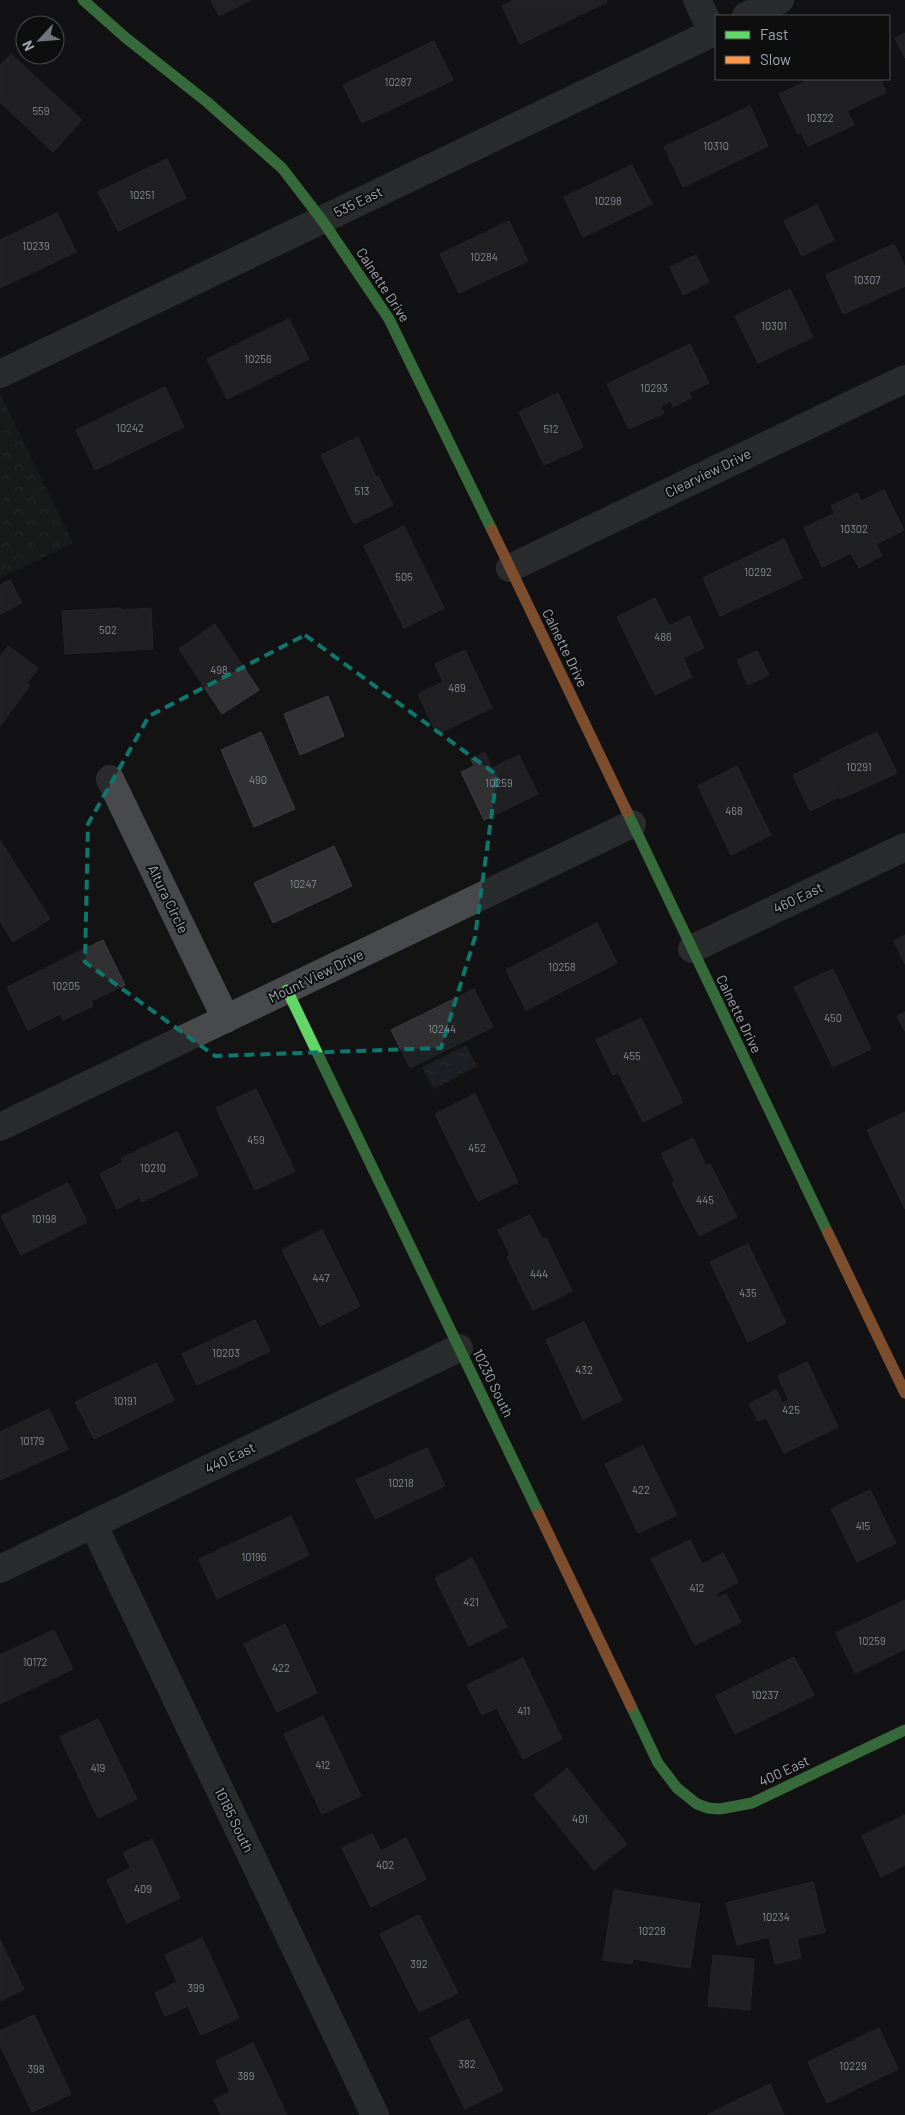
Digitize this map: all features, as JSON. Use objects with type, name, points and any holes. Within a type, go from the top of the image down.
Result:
[{"type":"street","name":"Calnette Drive","points":[[83,0],[126,38],[207,102],[282,168],[322,220],[389,319],[416,370],[905,1394]]},
{"type":"street","points":[[697,0],[714,32]]},
{"type":"street","points":[[748,15],[780,0]]},
{"type":"street","name":"535 East","points":[[0,374],[714,32]]},
{"type":"street","name":"Clearview Drive","points":[[510,568],[905,379]]},
{"type":"street","name":"Altura Circle","points":[[110,779],[226,1019]]},
{"type":"street","name":"Mount View Drive","points":[[0,1127],[632,824]]},
{"type":"street","name":"460 East","points":[[692,949],[905,847]]},
{"type":"street","name":"10230 South","points":[[287,990],[658,1763],[675,1788]]},
{"type":"street","name":"440 East","points":[[0,1569],[459,1348]]},
{"type":"street","name":"10185 South","points":[[93,1524],[375,2115]]},
{"type":"street","name":"400 East","points":[[675,1788],[689,1800],[704,1807],[737,1808],[905,1730]]},
{"type":"highlighted area","points":[[305,635],[497,775],[475,937],[441,1048],[215,1056],[85,962],[88,824],[149,716]]},
{"type":"green space","points":[[0,393],[73,543],[0,578]]},
{"type":"water","points":[[466,1045],[477,1066],[434,1089],[422,1067]]},
{"type":"building","points":[[211,0],[251,0],[219,16]]},
{"type":"building","points":[[514,0],[606,0],[607,2],[520,44],[502,6]]},
{"type":"building","points":[[905,33],[905,58],[895,38]]},
{"type":"building","points":[[434,41],[453,80],[362,123],[343,85]]},
{"type":"building","points":[[11,54],[15,58],[15,65],[23,65],[82,120],[53,152],[0,102],[0,65]]},
{"type":"building","points":[[804,80],[880,80],[886,92],[847,111],[854,125],[808,146],[801,132],[798,134],[779,94],[805,82]]},
{"type":"building","points":[[750,106],[768,146],[683,187],[664,147]]},
{"type":"building","points":[[167,159],[186,198],[118,231],[98,192]]},
{"type":"building","points":[[632,165],[652,204],[583,237],[564,197]]},
{"type":"building","points":[[817,205],[834,240],[802,256],[784,221]]},
{"type":"building","points":[[57,213],[76,252],[0,288],[0,240]]},
{"type":"building","points":[[509,221],[528,261],[459,293],[440,254]]},
{"type":"building","points":[[894,244],[905,267],[905,286],[843,314],[826,275]]},
{"type":"building","points":[[696,255],[709,282],[683,295],[670,267]]},
{"type":"building","points":[[790,289],[813,337],[758,363],[735,316]]},
{"type":"building","points":[[289,319],[309,359],[227,399],[207,359]]},
{"type":"building","points":[[690,344],[709,383],[689,392],[691,398],[673,407],[671,401],[661,406],[664,413],[629,429],[607,384]]},
{"type":"building","points":[[165,387],[184,427],[95,470],[76,430]]},
{"type":"building","points":[[558,393],[583,447],[544,465],[519,412]]},
{"type":"building","points":[[358,437],[376,477],[378,476],[393,505],[354,524],[321,455]]},
{"type":"building","points":[[884,490],[904,530],[876,544],[882,556],[859,568],[851,553],[822,567],[804,528],[835,513],[831,506],[858,493],[861,501]]},
{"type":"building","points":[[404,526],[444,608],[404,628],[364,546]]},
{"type":"building","points":[[784,539],[802,578],[720,616],[703,578]]},
{"type":"building","points":[[10,580],[22,603],[0,614],[0,585]]},
{"type":"building","points":[[655,598],[669,626],[689,616],[704,648],[683,658],[692,677],[655,695],[617,617]]},
{"type":"building","points":[[121,608],[121,610],[151,608],[153,649],[65,654],[62,611]]},
{"type":"building","points":[[215,624],[259,690],[222,714],[179,649]]},
{"type":"building","points":[[8,646],[38,668],[27,683],[30,685],[0,726],[0,657]]},
{"type":"building","points":[[465,650],[492,708],[437,734],[418,694],[443,682],[435,664]]},
{"type":"building","points":[[757,651],[769,675],[748,685],[737,660]]},
{"type":"building","points":[[328,696],[344,736],[300,755],[284,714]]},
{"type":"building","points":[[261,732],[295,809],[254,827],[221,750]]},
{"type":"building","points":[[877,732],[897,773],[840,799],[821,759]]},
{"type":"building","points":[[485,752],[492,768],[519,755],[538,794],[484,820],[461,772],[474,766],[471,759]]},
{"type":"building","points":[[822,761],[839,797],[810,811],[793,775]]},
{"type":"building","points":[[737,766],[771,835],[731,855],[698,786]]},
{"type":"building","points":[[0,840],[50,919],[13,942],[0,921]]},
{"type":"building","points":[[334,846],[352,886],[273,923],[254,883]]},
{"type":"building","points":[[597,923],[617,963],[526,1010],[506,970]]},
{"type":"building","points":[[905,935],[905,964],[894,941]]},
{"type":"building","points":[[103,940],[125,985],[91,1001],[93,1006],[63,1020],[60,1014],[28,1030],[7,987]]},
{"type":"building","points":[[833,969],[871,1049],[833,1067],[794,987]]},
{"type":"building","points":[[474,989],[493,1027],[410,1068],[391,1030]]},
{"type":"building","points":[[905,1012],[905,1031],[897,1016]]},
{"type":"building","points":[[641,1018],[683,1102],[643,1122],[618,1072],[613,1075],[596,1040]]},
{"type":"building","points":[[256,1089],[295,1171],[255,1190],[216,1108]]},
{"type":"building","points":[[475,1094],[518,1182],[478,1201],[435,1114]]},
{"type":"building","points":[[905,1112],[905,1209],[867,1130]]},
{"type":"building","points":[[177,1132],[198,1175],[142,1202],[140,1197],[117,1209],[100,1174],[123,1162],[121,1158]]},
{"type":"building","points":[[693,1138],[706,1166],[710,1164],[737,1217],[699,1236],[672,1183],[675,1181],[661,1154]]},
{"type":"building","points":[[68,1183],[87,1222],[21,1255],[1,1216]]},
{"type":"building","points":[[530,1215],[542,1239],[546,1238],[572,1291],[533,1310],[507,1257],[510,1255],[498,1230]]},
{"type":"building","points":[[322,1230],[360,1306],[320,1326],[282,1250]]},
{"type":"building","points":[[748,1244],[786,1323],[748,1342],[710,1262]]},
{"type":"building","points":[[255,1320],[270,1351],[197,1385],[182,1354]]},
{"type":"building","points":[[584,1322],[622,1400],[583,1419],[546,1340]]},
{"type":"building","points":[[807,1362],[838,1427],[784,1453],[766,1417],[758,1421],[749,1404],[776,1390],[782,1403],[789,1400],[778,1376]]},
{"type":"building","points":[[156,1363],[174,1400],[94,1439],[75,1402]]},
{"type":"building","points":[[49,1409],[68,1449],[0,1480],[0,1432]]},
{"type":"building","points":[[643,1446],[677,1515],[638,1533],[605,1464]]},
{"type":"building","points":[[427,1448],[445,1486],[375,1519],[356,1480]]},
{"type":"building","points":[[870,1490],[896,1543],[857,1562],[831,1509]]},
{"type":"building","points":[[291,1516],[309,1555],[217,1599],[199,1559]]},
{"type":"building","points":[[690,1540],[702,1564],[723,1553],[738,1582],[716,1594],[719,1598],[726,1594],[741,1622],[695,1645],[651,1559]]},
{"type":"building","points":[[472,1558],[507,1627],[469,1646],[435,1578]]},
{"type":"building","points":[[905,1600],[905,1649],[855,1673],[836,1633]]},
{"type":"building","points":[[285,1624],[317,1693],[277,1712],[244,1644]]},
{"type":"building","points":[[54,1630],[73,1669],[0,1704],[0,1655]]},
{"type":"building","points":[[794,1657],[814,1695],[735,1734],[716,1696]]},
{"type":"building","points":[[523,1658],[562,1739],[523,1759],[497,1708],[482,1715],[467,1685]]},
{"type":"building","points":[[323,1716],[361,1796],[322,1814],[284,1734]]},
{"type":"building","points":[[98,1719],[137,1799],[98,1818],[60,1737]]},
{"type":"building","points":[[567,1768],[627,1844],[594,1870],[534,1795]]},
{"type":"building","points":[[905,1815],[905,1865],[881,1877],[862,1836]]},
{"type":"building","points":[[372,1834],[381,1851],[406,1838],[426,1879],[371,1907],[342,1848]]},
{"type":"building","points":[[152,1839],[180,1898],[127,1923],[107,1880],[131,1868],[123,1853]]},
{"type":"building","points":[[813,1882],[825,1932],[797,1939],[801,1958],[775,1964],[769,1937],[737,1945],[726,1903]]},
{"type":"building","points":[[614,1890],[700,1904],[690,1968],[633,1959],[632,1964],[603,1960]]},
{"type":"building","points":[[419,1915],[458,1993],[419,2012],[380,1934]]},
{"type":"building","points":[[202,1938],[239,2018],[201,2035],[188,2006],[165,2016],[155,1993],[177,1982],[165,1955]]},
{"type":"building","points":[[0,1940],[24,1989],[0,2001]]},
{"type":"building","points":[[713,1955],[754,1959],[750,2010],[708,2006]]},
{"type":"building","points":[[34,2015],[71,2094],[32,2112],[0,2045],[0,2031]]},
{"type":"building","points":[[468,2019],[503,2090],[465,2109],[430,2038]]},
{"type":"building","points":[[879,2028],[898,2069],[827,2103],[808,2062]]},
{"type":"building","points":[[253,2043],[287,2115],[221,2115],[214,2100],[230,2092],[216,2061]]},
{"type":"building","points":[[770,2084],[784,2115],[707,2115]]},
{"type":"traffic: fast","points":[[83,0],[126,38],[207,102],[282,168],[322,220],[389,319],[492,530]]},
{"type":"traffic: fast","points":[[627,812],[828,1233]]},
{"type":"traffic: fast","points":[[287,990],[539,1514]]},
{"type":"traffic: fast","points":[[631,1706],[658,1763],[677,1788],[697,1804],[708,1808],[720,1809],[752,1803],[905,1730]]},
{"type":"traffic: slow","points":[[492,530],[627,812]]},
{"type":"traffic: slow","points":[[828,1233],[905,1393]]},
{"type":"traffic: slow","points":[[539,1514],[631,1706]]}]
